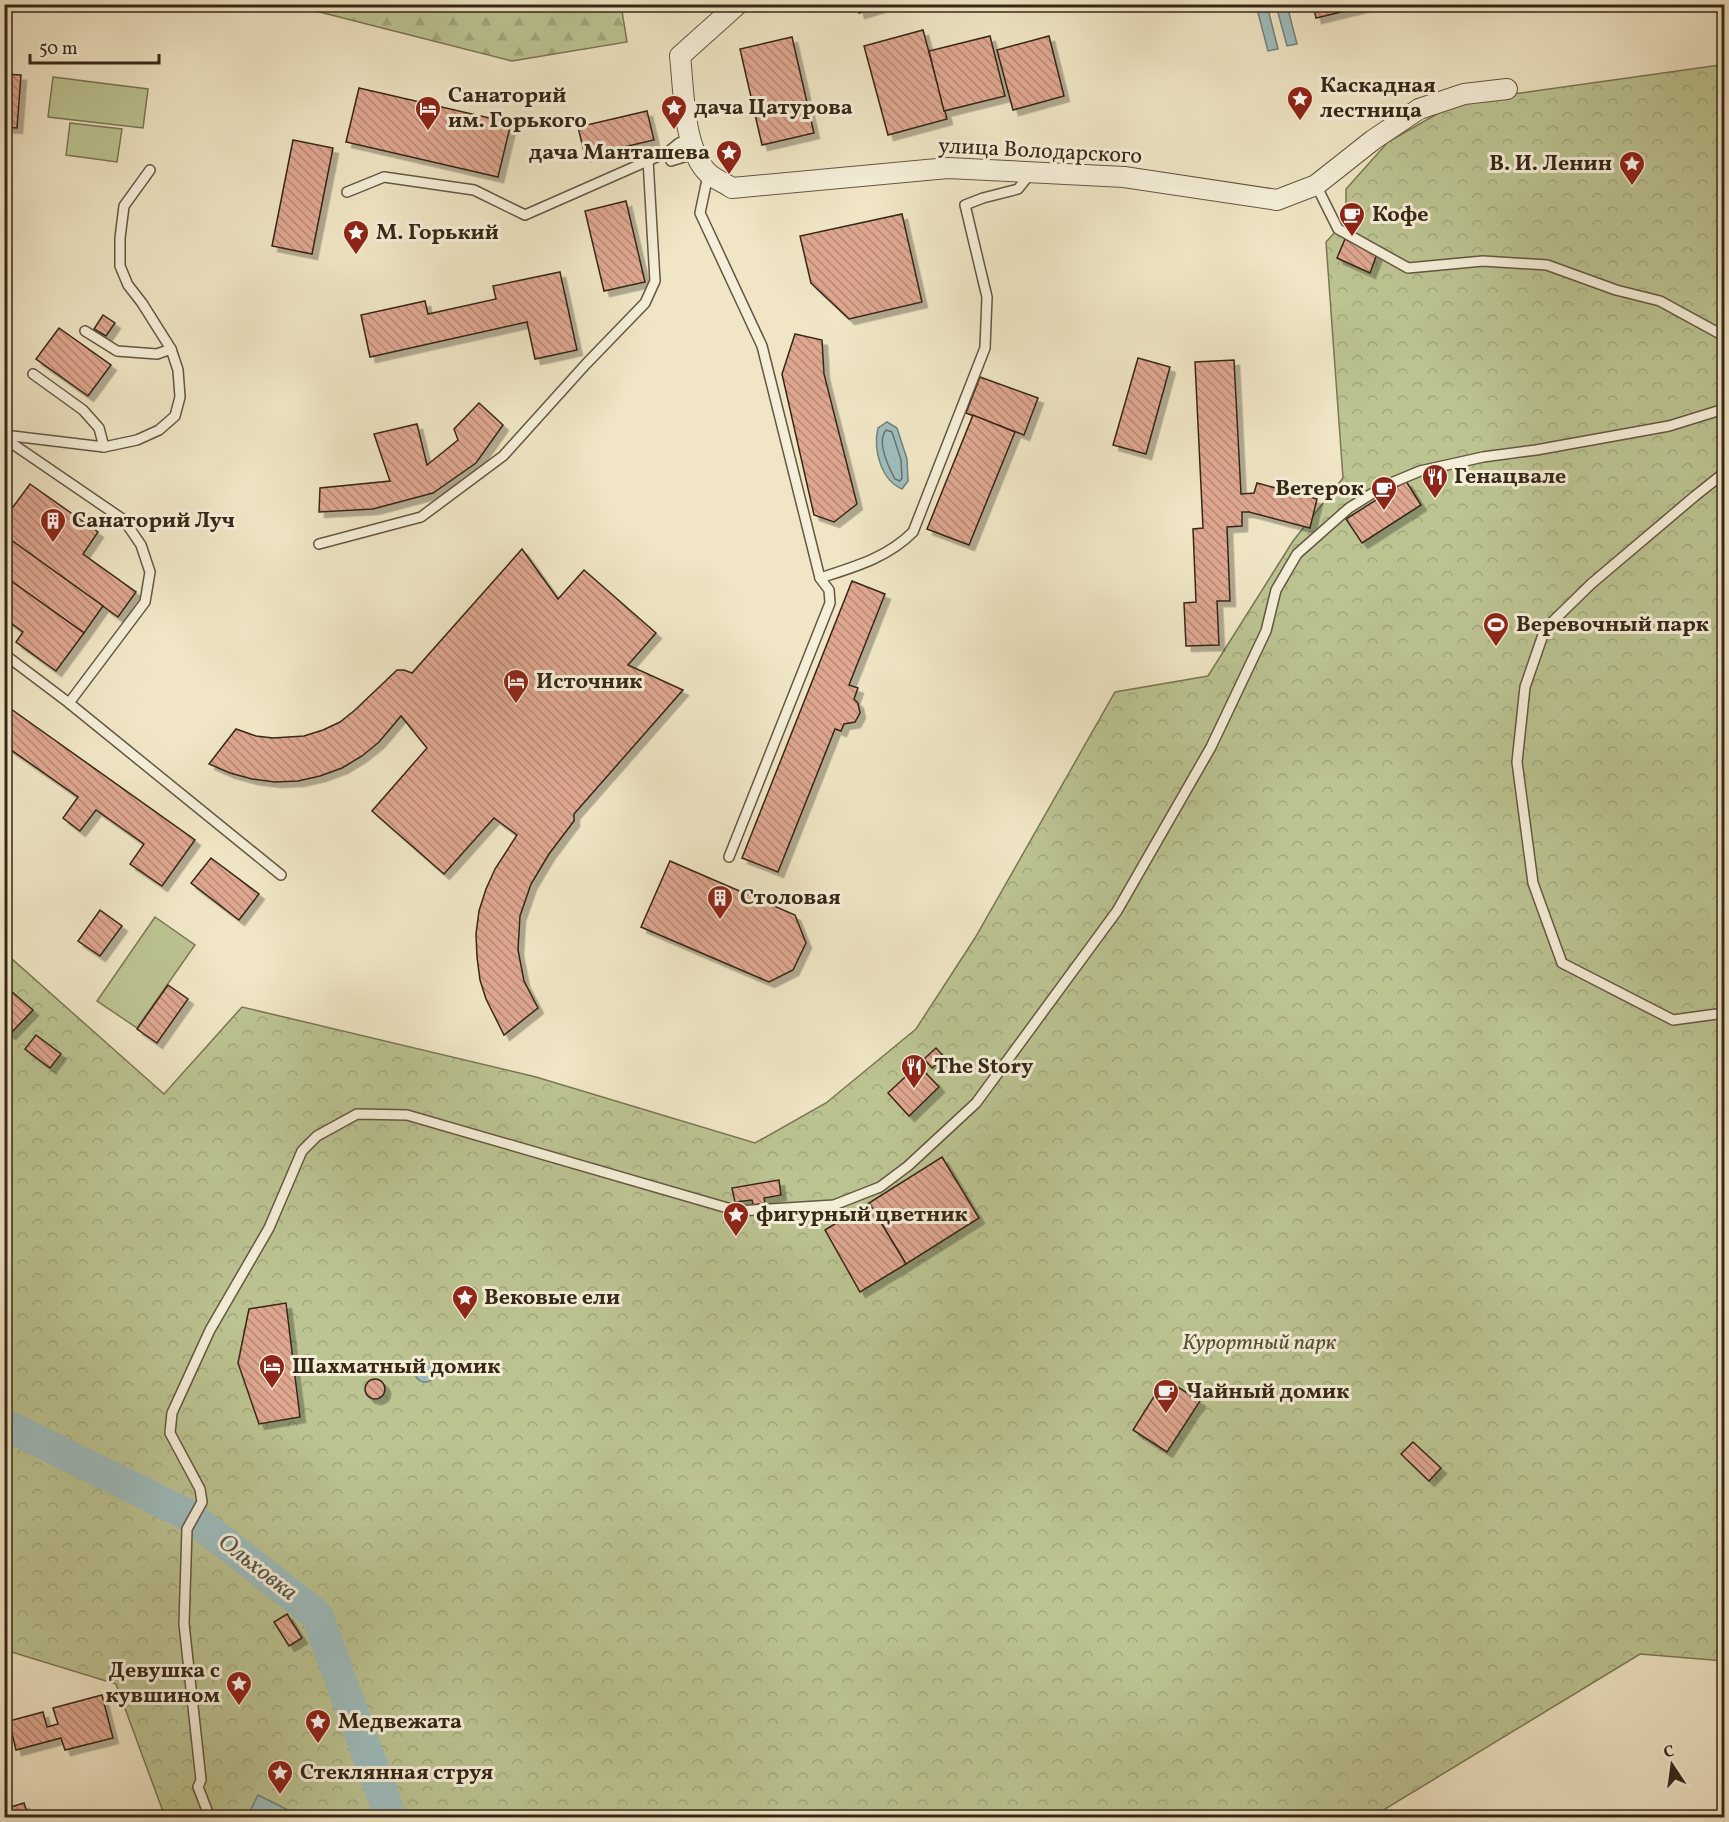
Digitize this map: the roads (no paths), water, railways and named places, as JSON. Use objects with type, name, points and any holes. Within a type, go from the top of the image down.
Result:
[{"type":"street","name":"улица Володарского","points":[[738,4],[680,56],[692,147],[708,174],[732,188],[948,168],[1124,177],[1276,200],[1316,185],[1373,140],[1419,109],[1464,94],[1507,88]]},
{"type":"lane","points":[[347,192],[384,177],[474,190],[525,215],[668,152],[679,143],[692,147]]},
{"type":"lane","points":[[671,161],[692,147]]},
{"type":"lane","points":[[319,544],[421,517],[503,456],[645,303],[655,281],[648,160]]},
{"type":"lane","points":[[4,436],[104,447],[137,440],[159,430],[175,416],[180,397],[178,370],[171,349],[128,285],[120,266],[120,238],[124,206],[150,170]]},
{"type":"lane","points":[[820,578],[871,561],[900,545],[913,532],[985,348],[987,297],[965,205],[1018,189],[1031,172]]},
{"type":"lane","points":[[708,174],[700,213],[762,346],[820,578],[829,590],[830,603],[729,857]]},
{"type":"lane","points":[[1316,185],[1338,229],[1408,268],[1484,261],[1547,265],[1616,290],[1660,301],[1725,336]]},
{"type":"lane","points":[[85,331],[117,351],[157,354],[171,349]]},
{"type":"lane","points":[[33,374],[83,410],[99,428],[104,447]]},
{"type":"lane","points":[[210,1818],[198,1787],[201,1780],[184,1624],[187,1529],[202,1502],[200,1489],[170,1432],[172,1413],[210,1330],[269,1227],[302,1151],[317,1136],[357,1114],[407,1115],[738,1211],[834,1205],[880,1187],[908,1166],[976,1104],[1117,911],[1211,747],[1266,631],[1276,590],[1297,554],[1349,508],[1384,486],[1420,471],[1483,457],[1536,450],[1669,426],[1725,409]]},
{"type":"lane","points":[[4,436],[124,520],[141,545],[150,572],[145,602],[69,703]]},
{"type":"lane","points":[[1725,473],[1591,584],[1545,629],[1525,687],[1517,762],[1533,883],[1562,963],[1673,1020],[1725,1013]]},
{"type":"lane","points":[[4,654],[69,703],[281,875]]},
{"type":"water","points":[[1256,5],[1267,5],[1278,49],[1268,51]]},
{"type":"water","points":[[1276,5],[1287,5],[1297,44],[1287,46]]},
{"type":"water","points":[[887,422],[897,428],[907,459],[908,481],[902,489],[895,485],[884,472],[878,455],[878,428]]},
{"type":"water","points":[[425,1362],[432,1365],[435,1372],[432,1379],[425,1382],[418,1379],[415,1372],[418,1365]]},
{"type":"water","points":[[258,1795],[302,1817],[247,1817]]},
{"type":"waterway","name":"Ольховка","points":[[4,1424],[190,1516],[317,1615],[391,1818]]},
{"type":"place","name":"Каскадная лестница","points":[[1300,122]]},
{"type":"place","name":"дача Цатурова","points":[[674,131]]},
{"type":"place","name":"Санаторий им. Горького","points":[[428,132]]},
{"type":"place","name":"дача Манташева","points":[[729,176]]},
{"type":"place","name":"В. И. Ленин","points":[[1632,187]]},
{"type":"place","name":"Кофе","points":[[1352,238]]},
{"type":"place","name":"М. Горький","points":[[356,256]]},
{"type":"place","name":"Генацвале","points":[[1435,500]]},
{"type":"place","name":"Ветерок","points":[[1384,512]]},
{"type":"place","name":"Cанаторий Луч","points":[[53,544]]},
{"type":"place","name":"Веревочный парк","points":[[1496,648]]},
{"type":"place","name":"Источник","points":[[516,705]]},
{"type":"place","name":"Столовая","points":[[720,921]]},
{"type":"place","name":"The Story","points":[[914,1090]]},
{"type":"place","name":"фигурный цветник","points":[[736,1238]]},
{"type":"place","name":"Вековые ели","points":[[465,1321]]},
{"type":"place","name":"Шахматный домик","points":[[272,1390]]},
{"type":"place","name":"Чайный домик","points":[[1166,1415]]},
{"type":"place","name":"Девушка с кувшином","points":[[239,1707]]},
{"type":"place","name":"Медвежата","points":[[318,1745]]},
{"type":"place","name":"Стеклянная струя","points":[[280,1796]]},
{"type":"park label","name":"Курортный парк","points":[[1259,1343]]}]
